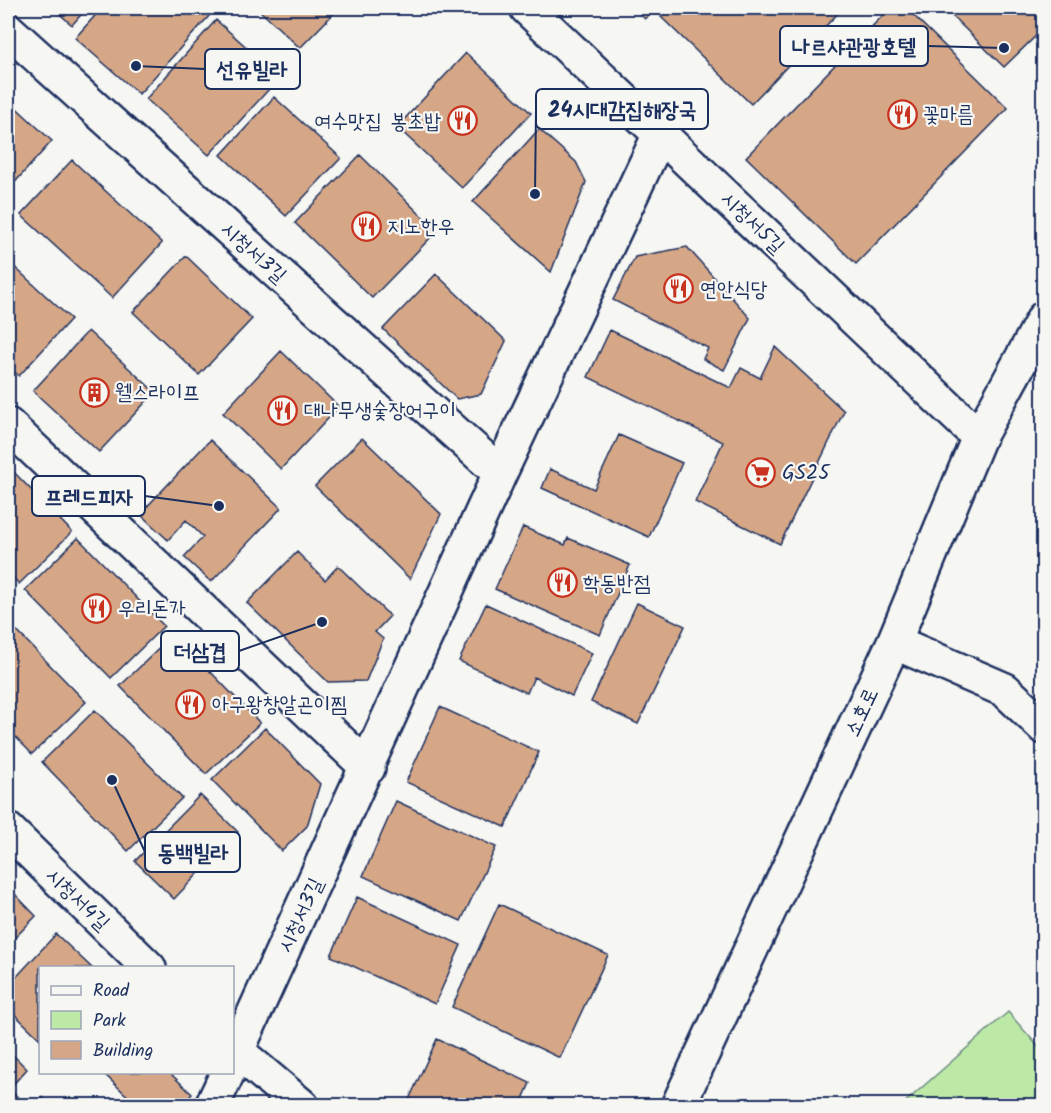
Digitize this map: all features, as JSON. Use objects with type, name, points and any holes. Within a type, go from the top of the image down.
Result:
[{"type":"street","name":"시청서5길","points":[[527,8],[980,437]]},
{"type":"street","name":"시청서3길","points":[[8,30],[500,473]]},
{"type":"street","name":"시청서3길","points":[[234,1054],[368,768],[500,473],[660,134]]},
{"type":"street","name":"소호로","points":[[678,1106],[894,642],[980,437],[1044,318]]},
{"type":"street","points":[[8,425],[368,768]]},
{"type":"street","points":[[894,642],[1005,690],[1044,727]]},
{"type":"street","name":"시청서4길","points":[[8,830],[147,966]]},
{"type":"street","points":[[234,1059],[302,1106]]},
{"type":"street","name":"시청서3길","points":[[212,1106],[225,1074]]},
{"type":"green space","points":[[1008,1012],[1043,1052],[1043,1105],[902,1105]]},
{"type":"building","points":[[53,8],[87,8],[72,25]]},
{"type":"building","points":[[102,8],[199,8],[209,16],[139,94],[75,38]]},
{"type":"building","points":[[257,8],[339,8],[300,48]]},
{"type":"building","points":[[633,8],[655,8],[645,19]]},
{"type":"building","points":[[670,8],[843,8],[751,104],[661,17]]},
{"type":"building","points":[[890,8],[906,8],[1008,108],[856,264],[746,157]]},
{"type":"building","points":[[944,8],[1044,8],[1044,28],[1004,67]]},
{"type":"building","points":[[216,20],[280,77],[209,155],[146,99]]},
{"type":"building","points":[[466,53],[531,113],[462,188],[397,127]]},
{"type":"building","points":[[274,97],[341,158],[286,216],[221,155]]},
{"type":"building","points":[[8,100],[52,141],[8,190]]},
{"type":"building","points":[[539,129],[576,162],[586,182],[551,272],[473,202]]},
{"type":"building","points":[[360,155],[437,231],[372,298],[295,223]]},
{"type":"building","points":[[72,160],[162,243],[112,298],[21,215]]},
{"type":"building","points":[[687,247],[750,318],[724,370],[703,359],[708,348],[613,300],[635,257]]},
{"type":"building","points":[[186,256],[252,319],[199,375],[133,312]]},
{"type":"building","points":[[8,261],[71,319],[19,376],[8,366]]},
{"type":"building","points":[[436,274],[506,341],[481,394],[457,399],[383,329]]},
{"type":"building","points":[[610,330],[731,388],[741,368],[760,378],[775,347],[844,411],[780,544],[695,502],[723,442],[588,377]]},
{"type":"building","name":"웰스라이프","points":[[88,331],[155,392],[99,452],[33,391]]},
{"type":"building","points":[[281,351],[339,407],[281,469],[223,413]]},
{"type":"building","points":[[619,435],[682,463],[649,537],[542,488],[550,469],[594,489]]},
{"type":"building","points":[[362,438],[441,514],[410,579],[315,486]]},
{"type":"building","points":[[210,440],[281,508],[211,582],[184,557],[203,537],[186,520],[168,540],[140,514]]},
{"type":"building","points":[[8,466],[72,532],[19,584],[8,572]]},
{"type":"building","points":[[523,527],[565,545],[568,538],[630,565],[600,635],[495,589]]},
{"type":"building","points":[[78,538],[164,626],[111,678],[25,590]]},
{"type":"building","points":[[297,552],[325,580],[338,566],[390,616],[375,632],[383,639],[366,681],[328,682],[247,603]]},
{"type":"building","points":[[637,603],[685,626],[638,724],[591,702]]},
{"type":"building","points":[[486,604],[592,653],[572,696],[534,677],[527,693],[459,661]]},
{"type":"building","points":[[8,622],[86,702],[32,754],[8,729]]},
{"type":"building","points":[[174,634],[260,723],[206,774],[120,686]]},
{"type":"building","points":[[440,707],[539,752],[505,827],[406,782]]},
{"type":"building","points":[[95,710],[182,798],[128,851],[42,762]]},
{"type":"building","points":[[265,728],[320,784],[307,826],[282,851],[212,780]]},
{"type":"building","points":[[200,795],[238,832],[174,899],[135,861]]},
{"type":"building","points":[[396,801],[496,847],[461,921],[363,876]]},
{"type":"building","points":[[8,887],[36,916],[8,945]]},
{"type":"building","points":[[357,897],[461,945],[435,1004],[331,956]]},
{"type":"building","points":[[499,904],[608,955],[560,1058],[452,1007]]},
{"type":"building","points":[[56,934],[90,966],[39,966],[39,1038],[8,1008],[8,986]]},
{"type":"building","points":[[437,1039],[530,1083],[520,1106],[406,1106]]},
{"type":"building","points":[[8,1050],[27,1069],[9,1089],[21,1100],[16,1106],[8,1106]]},
{"type":"building","points":[[104,1074],[173,1074],[192,1094],[181,1106],[138,1106]]},
{"type":"building","points":[[42,1097],[52,1106],[34,1106]]},
{"type":"place","name":"나르샤관광호텔","points":[[1004,48]]},
{"type":"place","name":"선유빌라","points":[[136,66]]},
{"type":"place","name":"꽃마름","points":[[902,114]]},
{"type":"place","name":"여수맛집 봉초밥","points":[[462,121]]},
{"type":"place","name":"24시대감집해장국","points":[[535,194]]},
{"type":"place","name":"지노한우","points":[[366,226]]},
{"type":"place","name":"연안식당","points":[[679,289]]},
{"type":"place","name":"웰스라이프","points":[[94,392]]},
{"type":"place","name":"대나무생숯장어구이","points":[[283,410]]},
{"type":"place","name":"GS25","points":[[761,472]]},
{"type":"place","name":"프레드피자","points":[[219,506]]},
{"type":"place","name":"학동반점","points":[[562,583]]},
{"type":"place","name":"우리돈가","points":[[97,608]]},
{"type":"place","name":"더삼겹","points":[[322,622]]},
{"type":"place","name":"아구왕창알곤이찜","points":[[191,704]]},
{"type":"place","name":"동백빌라","points":[[112,780]]}]
